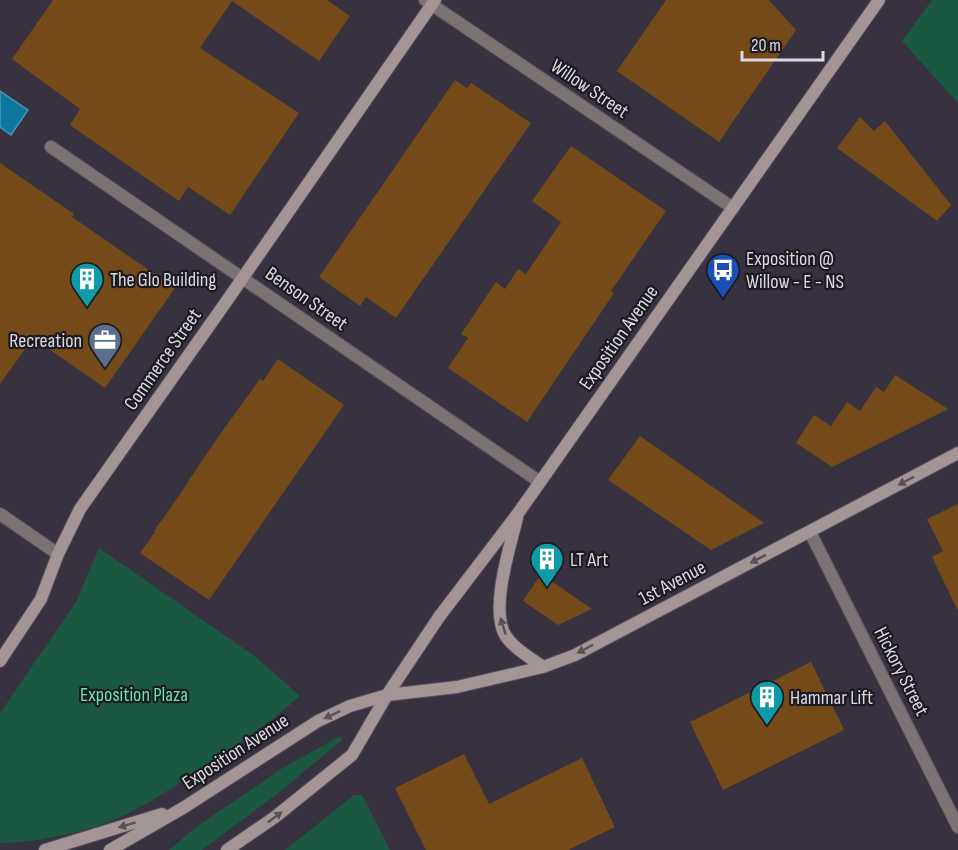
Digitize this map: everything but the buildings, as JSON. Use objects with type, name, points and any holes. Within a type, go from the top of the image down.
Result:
[{"type":"main road","name":"Exposition Avenue","points":[[227,850],[275,817],[352,755],[387,695],[439,617],[519,512],[879,0]]},
{"type":"main road","name":"Commerce Street","points":[[0,660],[41,599],[58,554],[80,509],[431,2]]},
{"type":"main road","name":"1st Avenue","points":[[387,695],[457,687],[543,667],[575,655],[958,453]]},
{"type":"main road","points":[[519,512],[501,588],[500,621],[505,635],[519,650],[543,667]]},
{"type":"main road","name":"Exposition Avenue","points":[[110,850],[183,808],[318,721],[350,706],[387,695]]},
{"type":"main road","points":[[45,850],[183,808]]},
{"type":"street","name":"Willow Street","points":[[431,2],[733,208]]},
{"type":"street","name":"Benson Street","points":[[51,147],[540,482]]},
{"type":"street","points":[[0,514],[58,554]]},
{"type":"street","name":"Hickory Street","points":[[810,532],[958,827]]},
{"type":"green space","points":[[932,0],[958,0],[958,103],[902,41]]},
{"type":"green space","name":"Exposition Plaza","points":[[99,548],[256,657],[300,696],[263,727],[223,755],[125,815],[64,835],[0,843],[0,713],[76,602]]},
{"type":"green space","points":[[340,736],[342,740],[281,791],[202,850],[169,850],[195,828],[281,769]]},
{"type":"green space","points":[[354,795],[362,795],[390,850],[285,850]]},
{"type":"water","points":[[0,91],[28,110],[11,135],[0,127]]},
{"type":"place","name":"Exposition @ Willow - E - NS","points":[[723,299]]},
{"type":"place","name":"The Glo Building","points":[[87,308]]},
{"type":"place","name":"Recreation","points":[[105,369]]},
{"type":"place","name":"LT Art","points":[[547,588]]},
{"type":"place","name":"Hammar Lift","points":[[767,726]]}]
